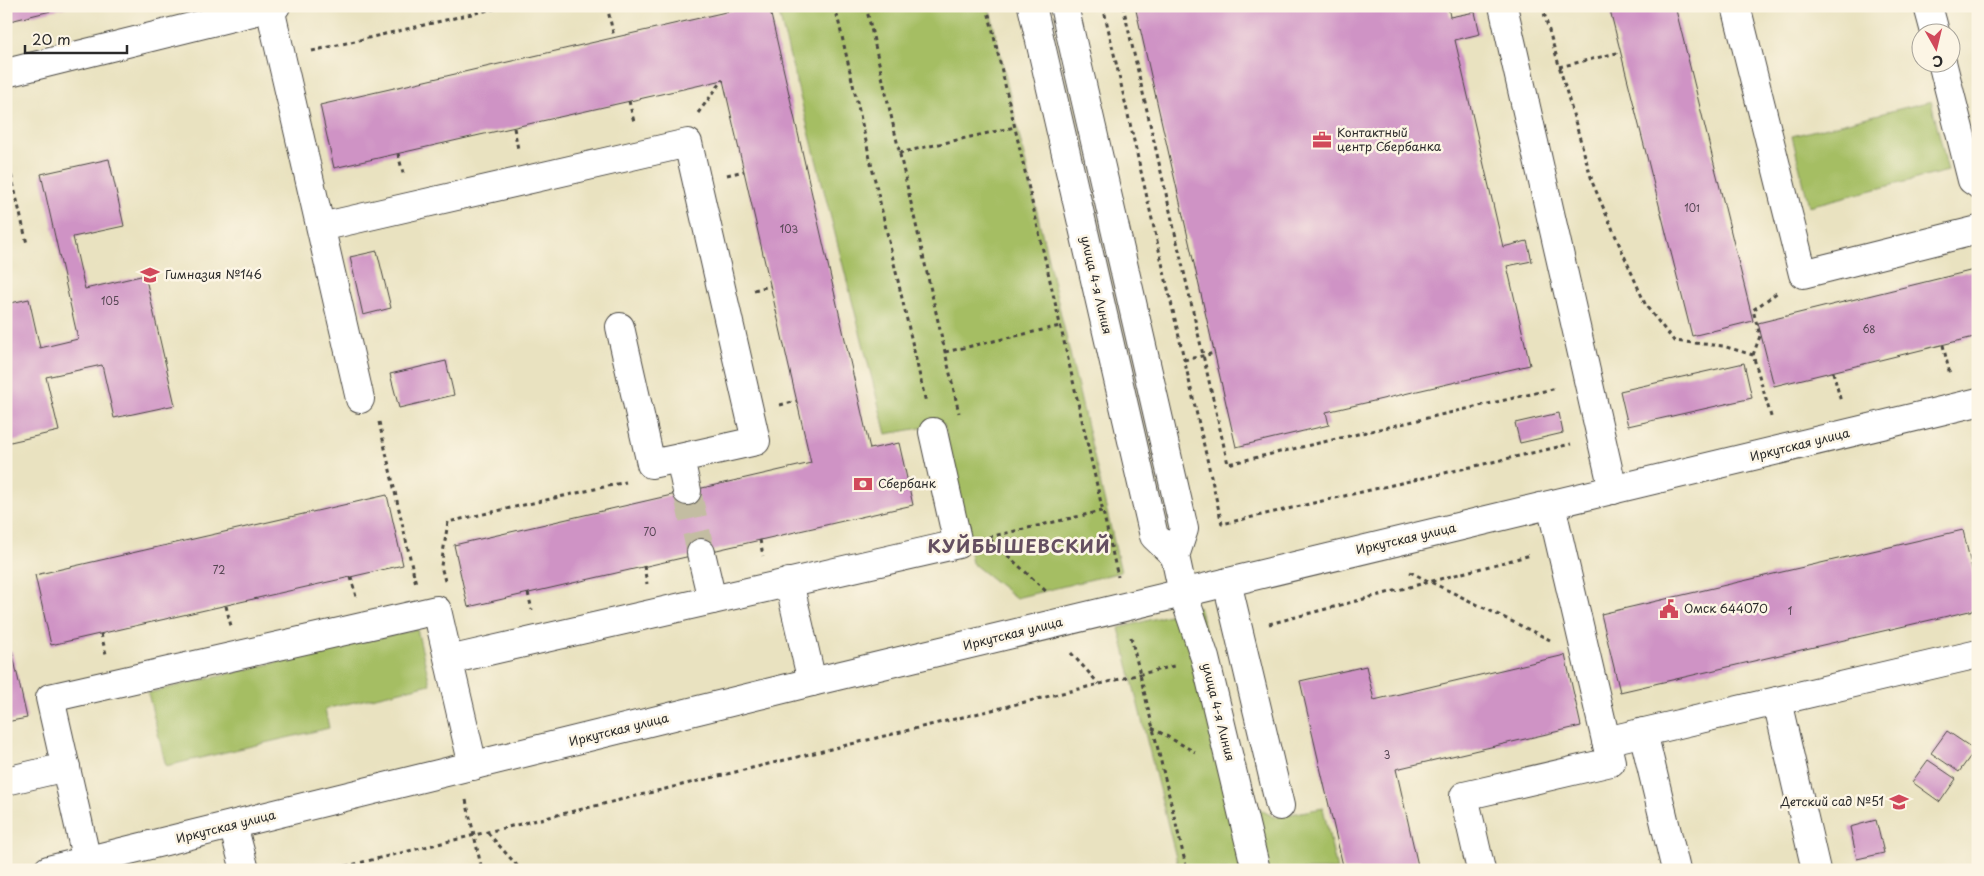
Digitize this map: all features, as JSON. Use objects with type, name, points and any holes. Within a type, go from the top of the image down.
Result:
[{"type":"street","name":"улица 4-я Линия","points":[[1032,6],[1154,536],[1174,556],[1183,593],[1205,658],[1256,870]]},
{"type":"street","points":[[1064,6],[1184,529],[1174,556]]},
{"type":"street","points":[[1503,6],[1613,490]]},
{"type":"street","points":[[1736,6],[1803,274],[1978,230]]},
{"type":"street","points":[[1928,6],[1932,22]]},
{"type":"street","points":[[6,73],[273,7],[282,58],[360,399]]},
{"type":"street","points":[[1945,72],[1972,180],[1978,184]]},
{"type":"street","points":[[320,227],[688,144],[756,441],[652,464],[620,326]]},
{"type":"street","name":"Иркутская улица","points":[[48,870],[88,865],[233,825],[812,682],[1978,402]]},
{"type":"street","points":[[449,660],[958,544],[933,432]]},
{"type":"street","points":[[680,458],[687,491]]},
{"type":"street","points":[[1481,870],[1464,796],[1611,762],[1551,505]]},
{"type":"street","points":[[701,553],[712,600]]},
{"type":"street","points":[[789,582],[812,682]]},
{"type":"street","points":[[1227,582],[1280,806]]},
{"type":"street","points":[[88,865],[50,698],[437,610],[473,766]]},
{"type":"street","points":[[1606,741],[1978,654]]},
{"type":"street","points":[[1777,701],[1816,870]]},
{"type":"street","points":[[1643,732],[1676,870]]},
{"type":"street","points":[[6,781],[66,767]]},
{"type":"street","points":[[233,825],[245,870]]},
{"type":"path","points":[[282,58],[506,6]]},
{"type":"path","points":[[607,6],[614,37]]},
{"type":"path","points":[[835,6],[933,432]]},
{"type":"path","points":[[866,6],[961,420]]},
{"type":"path","points":[[987,6],[1139,674],[1187,870]]},
{"type":"path","points":[[1103,6],[1222,524],[1601,437]]},
{"type":"path","points":[[1123,6],[1228,464],[1588,381]]},
{"type":"path","points":[[1542,6],[1592,184],[1646,306],[1674,342],[1723,346],[1753,355]]},
{"type":"path","points":[[1559,67],[1621,52]]},
{"type":"path","points":[[696,116],[723,80]]},
{"type":"path","points":[[899,153],[1015,127]]},
{"type":"path","points":[[6,152],[28,244]]},
{"type":"path","points":[[1753,310],[1760,336],[1753,355],[1781,449]]},
{"type":"path","points":[[945,352],[1060,326]]},
{"type":"path","points":[[1943,345],[1950,375]]},
{"type":"path","points":[[1184,360],[1215,353]]},
{"type":"path","points":[[1833,372],[1841,402]]},
{"type":"path","points":[[360,399],[373,396],[423,613]]},
{"type":"path","points":[[441,566],[448,522],[634,480]]},
{"type":"path","points":[[988,537],[1102,511]]},
{"type":"path","points":[[985,527],[988,537],[1054,598]]},
{"type":"path","points":[[760,540],[763,556]]},
{"type":"path","points":[[1239,632],[1561,547]]},
{"type":"path","points":[[1364,549],[1587,658]]},
{"type":"path","points":[[644,566],[647,582]]},
{"type":"path","points":[[351,577],[355,594]]},
{"type":"path","points":[[528,593],[532,608]]},
{"type":"path","points":[[226,606],[231,626]]},
{"type":"path","points":[[101,634],[105,651]]},
{"type":"path","points":[[1065,646],[1099,684]]},
{"type":"path","points":[[330,870],[1205,658]]},
{"type":"path","points":[[487,833],[521,870]]},
{"type":"path","points":[[474,836],[482,870]]},
{"type":"green space","points":[[777,6],[989,6],[1121,572],[1016,598],[972,563],[944,424],[886,434]]},
{"type":"green space","points":[[1931,101],[1948,171],[1809,206],[1792,136]]},
{"type":"green space","points":[[1199,607],[1252,805],[1274,817],[1323,808],[1337,870],[1179,870],[1119,628]]},
{"type":"green space","points":[[417,629],[430,684],[325,709],[329,728],[166,766],[148,693]]},
{"type":"building","points":[[6,6],[67,6],[67,7],[6,22]]},
{"type":"building","points":[[752,6],[769,6],[870,449],[899,443],[913,505],[468,607],[454,545],[811,463],[723,80],[334,168],[320,105]]},
{"type":"building","name":"Контактный центр Сбербанка","points":[[1135,6],[1448,6],[1450,17],[1475,12],[1480,34],[1455,40],[1503,247],[1527,241],[1532,261],[1507,266],[1530,365],[1326,412],[1329,425],[1236,447]]},
{"type":"building","points":[[1609,6],[1675,6],[1753,321],[1692,336]]},
{"type":"building","points":[[109,159],[124,226],[73,237],[85,289],[145,275],[175,405],[114,418],[102,365],[46,377],[59,431],[6,443],[6,304],[29,299],[40,348],[78,339],[41,174]]},
{"type":"building","points":[[377,251],[391,308],[363,315],[350,257]]},
{"type":"building","points":[[1978,269],[1978,336],[1774,386],[1758,323]]},
{"type":"building","points":[[446,361],[454,395],[399,408],[390,374]]},
{"type":"building","points":[[1744,363],[1752,398],[1628,426],[1620,391]]},
{"type":"building","points":[[1559,413],[1563,433],[1520,443],[1515,423]]},
{"type":"building","points":[[387,495],[403,565],[51,645],[35,575]]},
{"type":"building","points":[[1963,530],[1978,595],[1978,609],[1620,692],[1601,614]]},
{"type":"building","points":[[12,651],[27,718],[6,722],[6,652]]},
{"type":"building","points":[[1565,655],[1581,726],[1396,769],[1419,870],[1344,870],[1300,681],[1366,666],[1374,700]]},
{"type":"building","points":[[1947,731],[1975,750],[1959,772],[1931,753]]},
{"type":"building","points":[[1928,760],[1956,779],[1940,802],[1912,782]]},
{"type":"building","points":[[1876,820],[1884,853],[1857,859],[1850,827]]},
{"type":"tunnel","points":[[687,491],[701,553]]},
{"type":"place","name":"Контактный центр Сбербанка","points":[[1322,140]]},
{"type":"place","name":"Гимназия №146","points":[[150,275]]},
{"type":"place","name":"Сбербанк","points":[[863,484]]},
{"type":"place","name":"Омск 644070","points":[[1669,609]]},
{"type":"place","name":"Детский сад №51","points":[[1899,802]]},
{"type":"district","name":"КУЙБЫШЕВСКИЙ","points":[[1019,547]]}]
